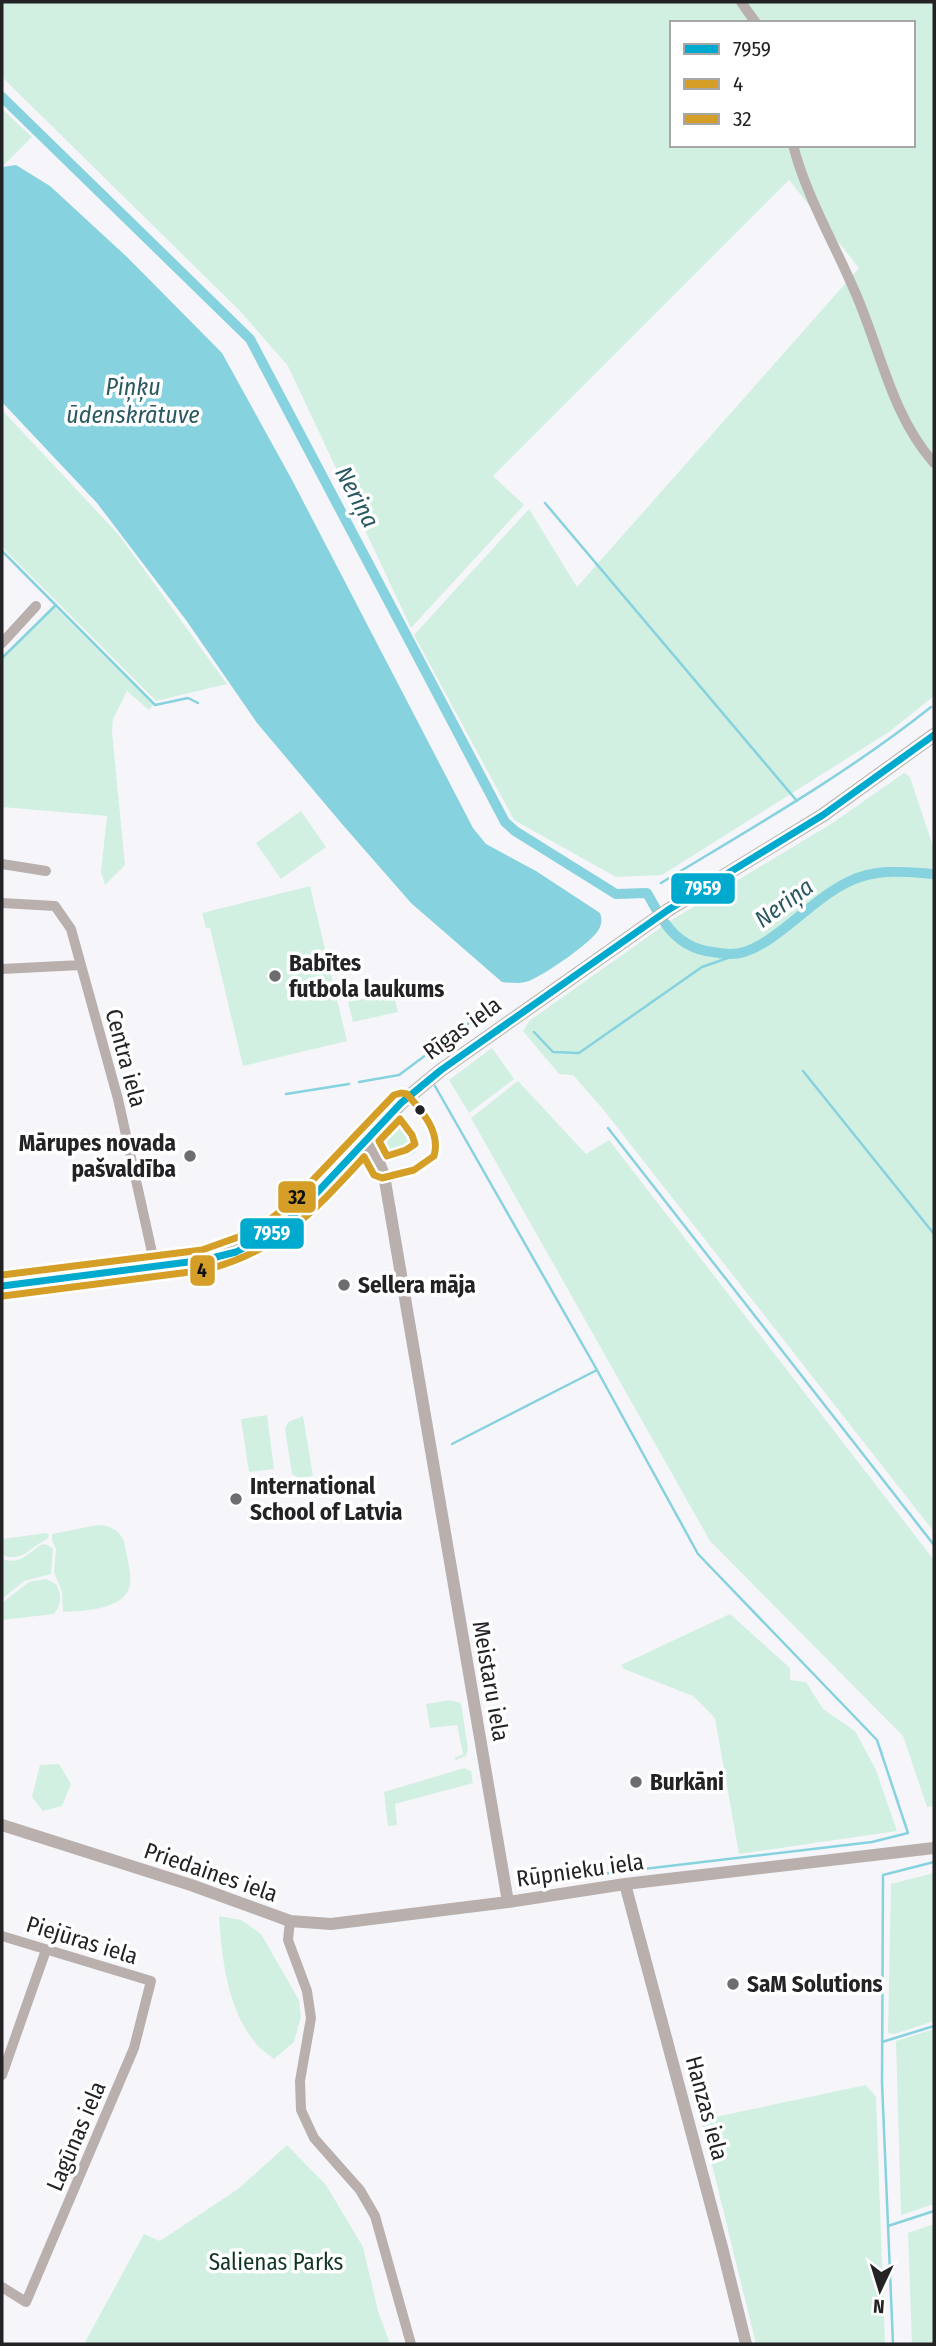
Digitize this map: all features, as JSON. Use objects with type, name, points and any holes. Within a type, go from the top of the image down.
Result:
[{"type":"main road","name":"Rīgas iela","points":[[2,1286],[223,1255],[275,1232],[310,1200],[401,1103],[452,1063],[659,916],[823,815],[934,735]]},
{"type":"street","points":[[741,2],[755,21]]},
{"type":"street","points":[[794,147],[813,201],[862,307],[893,397],[917,444],[934,463]]},
{"type":"street","points":[[2,643],[36,606]]},
{"type":"street","points":[[2,864],[46,871]]},
{"type":"street","name":"Centra iela","points":[[2,903],[55,906],[71,929],[118,1099],[155,1266]]},
{"type":"street","points":[[2,969],[81,964]]},
{"type":"street","name":"Meistaru iela","points":[[366,1140],[383,1168],[508,1902]]},
{"type":"street","name":"Priedaines iela","points":[[2,1825],[202,1889],[290,1921],[288,1940],[307,1991],[311,2018],[300,2081],[301,2110],[314,2138],[360,2190],[375,2216],[411,2344]]},
{"type":"street","name":"Rūpnieku iela","points":[[290,1921],[331,1924],[625,1884],[934,1848]]},
{"type":"street","name":"Hanzas iela","points":[[625,1884],[719,2233],[746,2344]]},
{"type":"street","name":"Piejūras iela","points":[[2,1936],[151,1981]]},
{"type":"street","points":[[2,2075],[47,1950]]},
{"type":"street","name":"Lagūnas iela","points":[[2,2287],[26,2302],[134,2048],[151,1981]]},
{"type":"green space","points":[[2,2],[934,2],[934,696],[889,732],[662,875],[616,877],[514,820],[414,635],[529,509],[577,587],[859,268],[789,180],[493,476],[524,505],[411,628],[288,366],[240,311],[2,77]]},
{"type":"green space","points":[[2,109],[32,137],[2,167]]},
{"type":"green space","points":[[2,410],[119,535],[227,684],[156,701],[2,547]]},
{"type":"green space","points":[[53,605],[153,705],[149,710],[127,691],[113,719],[125,865],[105,885],[101,872],[107,816],[2,807],[2,659]]},
{"type":"green space","points":[[904,773],[910,777],[934,849],[934,1532],[602,1108],[573,1075],[559,1074],[523,1031],[529,1021],[670,921],[831,824]]},
{"type":"green space","points":[[301,811],[326,847],[281,879],[256,843]]},
{"type":"green space","name":"Babītes futbola laukums","points":[[310,886],[347,1041],[243,1066],[210,928],[206,928],[202,913]]},
{"type":"green space","points":[[393,992],[398,1012],[353,1022],[348,1002]]},
{"type":"green space","points":[[492,1048],[514,1079],[469,1113],[449,1080]]},
{"type":"green space","points":[[518,1081],[586,1154],[609,1140],[934,1560],[934,1806],[927,1807],[903,1736],[710,1541],[471,1118]]},
{"type":"green space","points":[[400,1116],[406,1117],[420,1141],[415,1153],[392,1161],[385,1158],[383,1153],[391,1127]]},
{"type":"green space","points":[[267,1415],[274,1469],[249,1472],[241,1419]]},
{"type":"green space","points":[[303,1416],[313,1476],[299,1478],[292,1474],[285,1429],[288,1422]]},
{"type":"green space","points":[[98,1525],[114,1529],[124,1541],[130,1569],[127,1593],[120,1600],[102,1608],[63,1612],[62,1592],[54,1572],[56,1549],[52,1534]]},
{"type":"green space","points":[[46,1533],[49,1535],[47,1539],[21,1556],[2,1555],[2,1539]]},
{"type":"green space","points":[[42,1544],[53,1549],[51,1574],[24,1581],[2,1599],[2,1559],[19,1560]]},
{"type":"green space","points":[[46,1579],[56,1584],[59,1592],[60,1603],[54,1614],[2,1620],[2,1603],[29,1582]]},
{"type":"green space","points":[[730,1614],[790,1668],[790,1680],[806,1682],[823,1709],[855,1731],[876,1770],[897,1831],[739,1854],[715,1718],[693,1696],[624,1669],[621,1665]]},
{"type":"green space","points":[[450,1700],[461,1703],[468,1749],[466,1756],[456,1760],[454,1758],[463,1754],[457,1725],[430,1728],[426,1704]]},
{"type":"green space","points":[[59,1764],[71,1784],[62,1806],[43,1811],[32,1797],[40,1765]]},
{"type":"green space","points":[[464,1768],[471,1771],[473,1783],[395,1804],[397,1825],[388,1826],[384,1792]]},
{"type":"green space","points":[[934,1873],[934,2021],[895,2034],[888,2033],[891,1884]]},
{"type":"green space","points":[[219,1916],[241,1920],[261,1934],[299,2000],[301,2017],[294,2042],[274,2059],[257,2045],[239,2016],[224,1966]]},
{"type":"green space","points":[[934,2029],[934,2204],[901,2215],[896,2041]]},
{"type":"green space","points":[[866,2085],[876,2097],[885,2344],[756,2344],[701,2120]]},
{"type":"green space","name":"Salienas Parks","points":[[287,2145],[326,2185],[363,2247],[378,2311],[390,2344],[84,2344],[144,2234],[160,2241],[238,2189]]},
{"type":"green space","points":[[934,2224],[934,2344],[912,2344],[908,2233]]},
{"type":"water","name":"Piņķu ūdenskrātuve","points":[[16,165],[50,186],[127,257],[222,353],[291,478],[473,828],[486,844],[536,871],[600,913],[599,929],[578,950],[529,981],[502,982],[411,903],[257,723],[186,620],[97,503],[2,402],[2,167]]},
{"type":"waterway","name":"Neriņa","points":[[2,97],[250,339],[505,822],[515,831],[616,894],[647,893],[656,909]]},
{"type":"waterway","points":[[545,503],[797,801]]},
{"type":"waterway","points":[[2,551],[155,705],[188,698],[198,703]]},
{"type":"waterway","points":[[2,658],[56,605]]},
{"type":"waterway","points":[[661,883],[833,777],[931,707]]},
{"type":"waterway","name":"Neriņa","points":[[665,923],[680,939],[692,946],[705,951],[740,953],[770,939],[836,888],[850,881],[881,873],[934,874]]},
{"type":"waterway","points":[[534,1032],[553,1052],[579,1053],[702,967],[742,953]]},
{"type":"waterway","points":[[359,1082],[399,1075],[496,1003]]},
{"type":"waterway","points":[[803,1071],[934,1234]]},
{"type":"waterway","points":[[286,1094],[349,1084]]},
{"type":"waterway","points":[[435,1086],[698,1554],[877,1740],[908,1833],[872,1842],[517,1884]]},
{"type":"waterway","points":[[608,1128],[934,1545]]},
{"type":"waterway","points":[[452,1444],[597,1370]]},
{"type":"waterway","points":[[893,2344],[882,2083],[883,1875],[934,1862]]},
{"type":"waterway","points":[[882,2042],[934,2026]]},
{"type":"waterway","points":[[888,2226],[934,2211]]},
{"type":"transit line","name":"7959","points":[[2,1286],[204,1260],[236,1252],[275,1232],[310,1200],[401,1103],[441,1070],[668,910],[823,815],[934,735]]},
{"type":"transit line","name":"32","points":[[2,1275],[202,1250],[244,1235],[291,1203],[394,1095],[407,1094],[429,1122],[435,1139],[434,1156],[414,1170],[382,1178],[374,1175],[364,1157]]},
{"type":"transit line","name":"4","points":[[400,1119],[415,1144],[387,1156],[379,1141],[400,1119]]},
{"type":"transit line","name":"4","points":[[3,1296],[205,1270],[231,1262],[254,1252],[294,1227],[364,1157]]},
{"type":"place","name":"Babītes futbola laukums","points":[[275,976]]},
{"type":"place","name":"Mārupes novada pašvaldība","points":[[190,1156]]},
{"type":"place","name":"Sellera māja","points":[[344,1285]]},
{"type":"place","name":"International School of Latvia","points":[[236,1499]]},
{"type":"place","name":"Burkāni","points":[[636,1782]]},
{"type":"place","name":"SaM Solutions","points":[[733,1984]]}]
